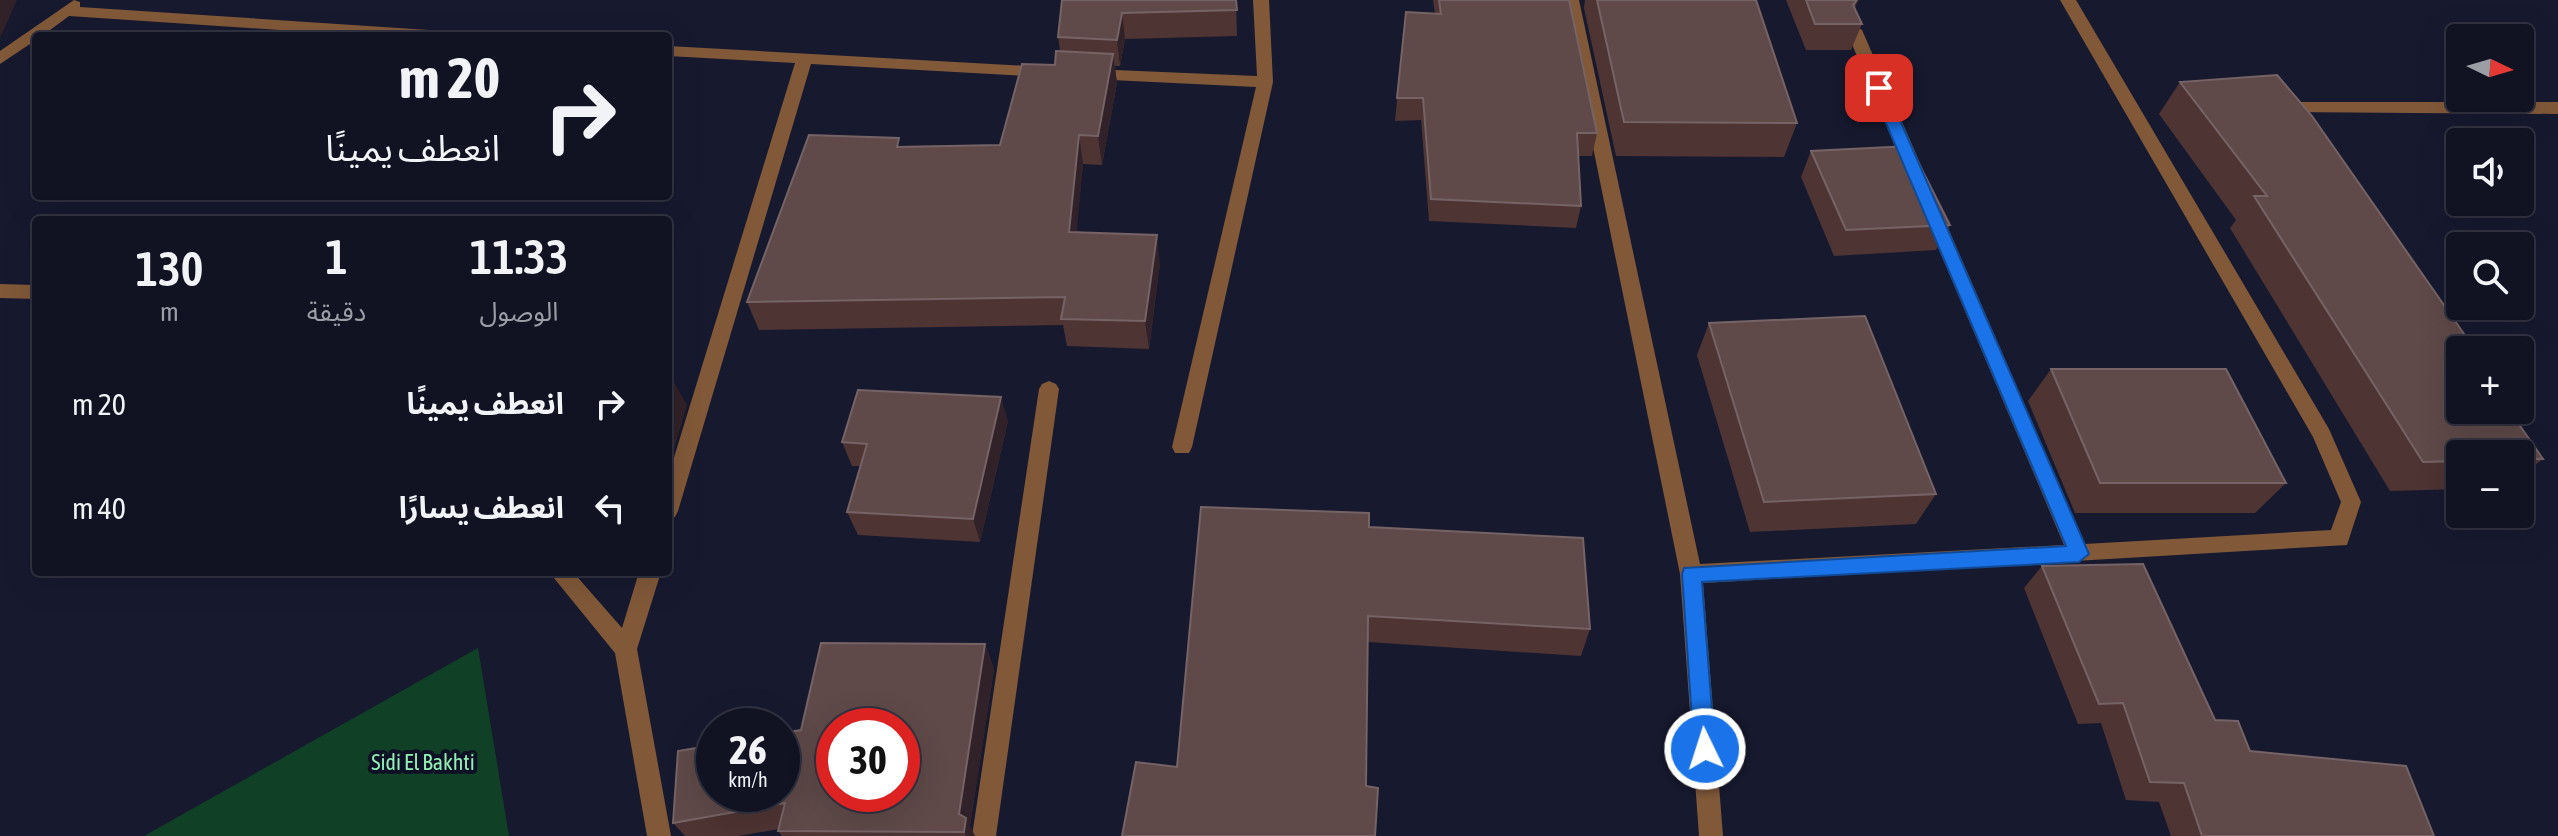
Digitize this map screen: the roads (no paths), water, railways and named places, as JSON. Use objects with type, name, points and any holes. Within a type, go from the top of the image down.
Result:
[{"type":"street","points":[[37,32],[80,0]]},
{"type":"street","points":[[1182,447],[1265,82],[1261,0]]},
{"type":"street","points":[[1571,0],[1691,574],[1711,836]]},
{"type":"street","points":[[1691,574],[2339,539],[2351,502],[2322,435],[2068,0]]},
{"type":"street","points":[[65,11],[383,32]]},
{"type":"street","points":[[1854,30],[2079,554]]},
{"type":"street","points":[[0,59],[32,35]]},
{"type":"street","points":[[672,51],[1265,82]]},
{"type":"street","points":[[672,498],[804,60]]},
{"type":"street","points":[[2274,108],[2558,108]]},
{"type":"street","points":[[0,291],[32,292]]},
{"type":"street","points":[[984,836],[1049,389]]},
{"type":"street","points":[[563,576],[626,649]]},
{"type":"street","points":[[649,576],[626,649],[659,836]]},
{"type":"park label","name":"Sidi El Bakhti","points":[[423,762]]}]
